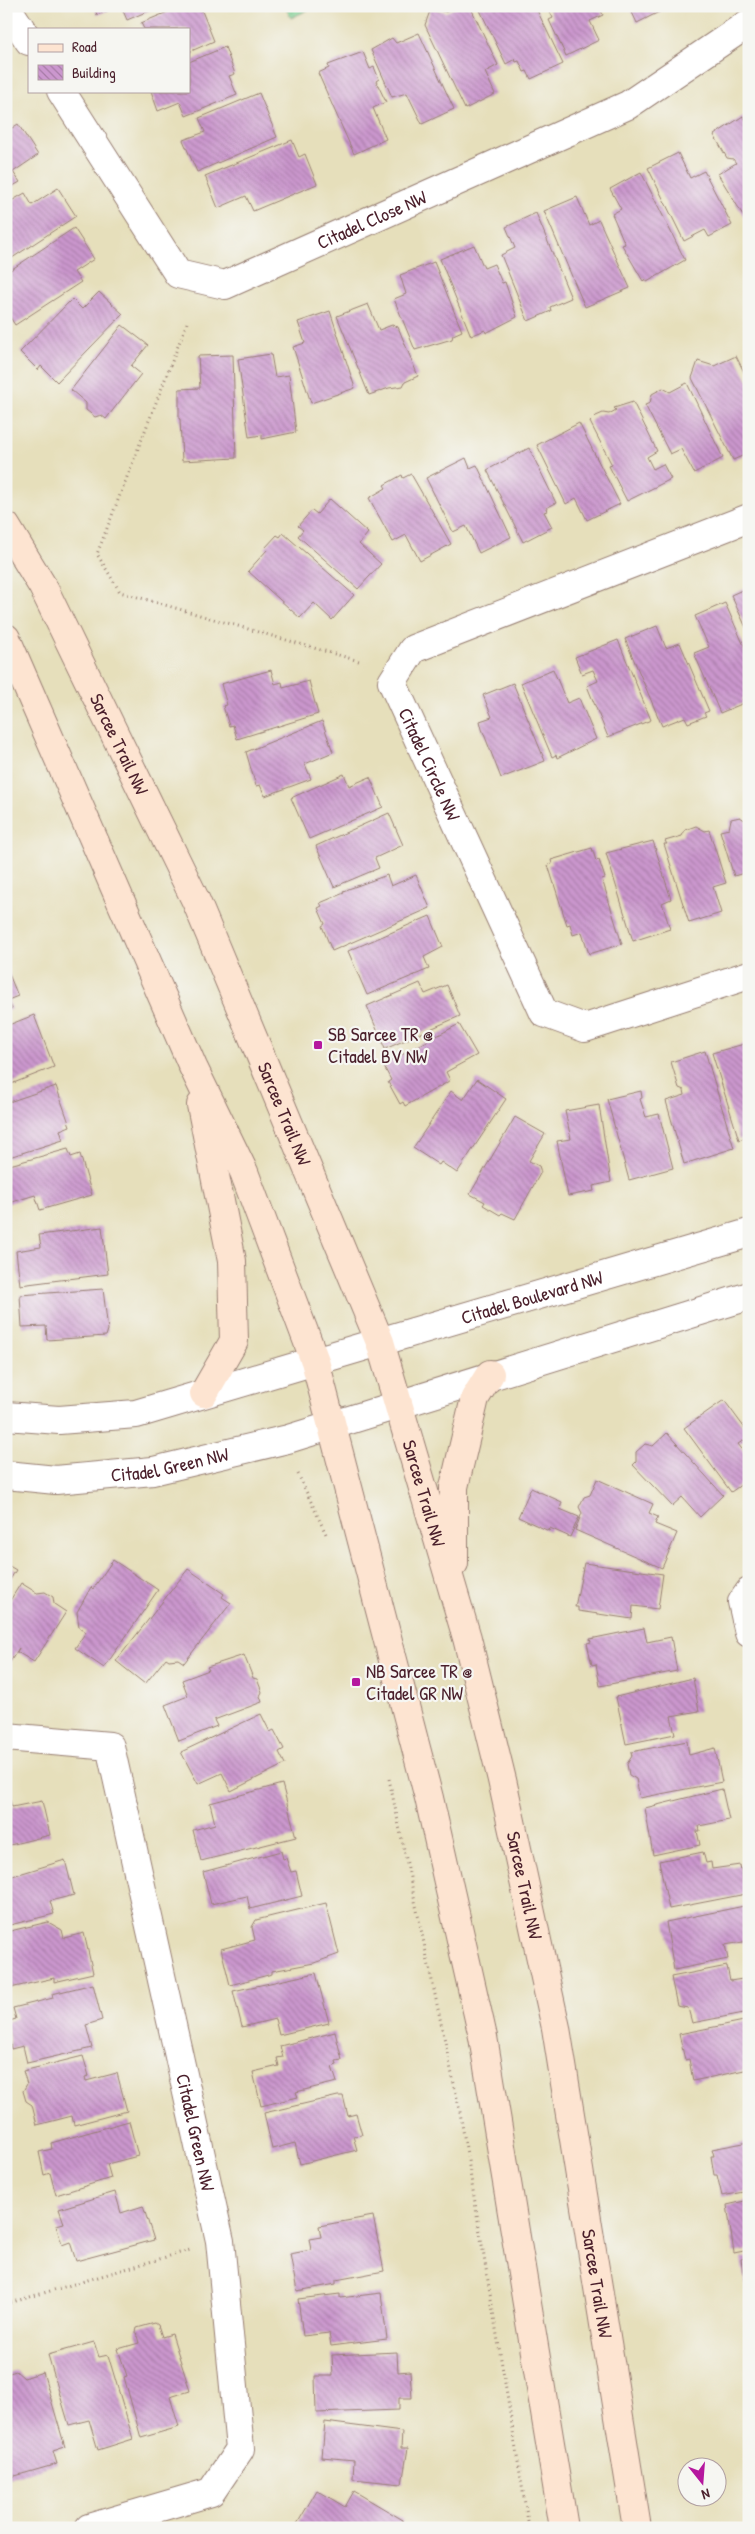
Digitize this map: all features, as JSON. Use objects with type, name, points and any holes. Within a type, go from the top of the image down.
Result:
[{"type":"main road","name":"Sarcee Trail NW","points":[[6,526],[43,587],[196,901],[380,1342],[454,1594],[502,1780],[556,2028],[637,2528]]},
{"type":"main road","points":[[6,638],[193,1067],[244,1172],[315,1361],[330,1426],[429,1798],[484,2037],[564,2528]]},
{"type":"main road","points":[[193,1067],[232,1261],[234,1341],[204,1393]]},
{"type":"main road","points":[[454,1594],[454,1487],[476,1398],[490,1374]]},
{"type":"street","points":[[6,6],[28,39]]},
{"type":"street","name":"Citadel Close NW","points":[[62,92],[178,274],[225,285],[628,105],[749,23]]},
{"type":"street","name":"Citadel Circle NW","points":[[749,518],[413,649],[392,682],[544,1013],[585,1028],[749,975]]},
{"type":"street","name":"Citadel Boulevard NW","points":[[315,1361],[749,1232]]},
{"type":"street","points":[[330,1426],[490,1374],[749,1296]]},
{"type":"street","points":[[6,1416],[59,1420],[136,1414],[315,1361]]},
{"type":"street","name":"Citadel Green NW","points":[[6,1474],[56,1480],[153,1471],[288,1439],[330,1426]]},
{"type":"street","points":[[749,1592],[742,1602],[749,1633]]},
{"type":"street","name":"Citadel Green NW","points":[[6,1737],[110,1746],[220,2241],[240,2449],[211,2492],[89,2528]]},
{"type":"path","points":[[187,323],[97,554],[120,592],[359,661]]},
{"type":"path","points":[[298,1474],[330,1543]]},
{"type":"path","points":[[389,1776],[460,2112],[529,2528]]},
{"type":"path","points":[[6,2304],[220,2241]]},
{"type":"green space","points":[[285,6],[316,6],[291,18]]},
{"type":"building","points":[[94,6],[119,6],[97,15]]},
{"type":"building","points":[[121,6],[160,6],[127,20]]},
{"type":"building","points":[[182,6],[200,6],[214,41],[190,52],[190,28],[144,28],[141,23]]},
{"type":"building","points":[[459,6],[470,6],[498,65],[485,72],[495,94],[465,109],[425,25],[431,8],[446,12]]},
{"type":"building","points":[[478,6],[535,6],[563,64],[531,79],[527,71],[524,72],[519,61],[516,62],[515,59],[506,64]]},
{"type":"building","points":[[547,6],[599,6],[603,15],[590,21],[599,40],[566,56],[549,20],[553,18]]},
{"type":"building","points":[[629,6],[664,6],[665,9],[637,23]]},
{"type":"building","points":[[419,33],[454,109],[422,124],[407,93],[392,97],[371,50],[392,38],[396,43]]},
{"type":"building","points":[[225,47],[235,74],[229,76],[237,95],[186,116],[180,102],[158,111],[151,92],[190,92],[190,62]]},
{"type":"building","points":[[363,52],[370,69],[374,67],[379,79],[376,81],[386,102],[373,108],[386,139],[354,154],[318,73],[329,68],[328,65]]},
{"type":"building","points":[[259,93],[277,137],[197,172],[183,140],[205,132],[199,118]]},
{"type":"building","points":[[743,116],[749,125],[749,225],[718,174],[736,163],[733,159],[727,158],[714,135]]},
{"type":"building","points":[[18,124],[38,155],[13,172],[20,182],[6,190],[6,132]]},
{"type":"building","points":[[292,140],[299,157],[305,154],[317,184],[253,211],[246,196],[218,208],[205,176]]},
{"type":"building","points":[[678,153],[690,178],[704,171],[732,225],[709,237],[705,230],[684,241],[648,168]]},
{"type":"building","points":[[641,172],[685,260],[647,282],[645,279],[643,281],[622,245],[625,244],[612,214],[621,209],[610,189]]},
{"type":"building","points":[[58,188],[76,216],[9,260],[6,256],[6,204],[25,193],[32,205]]},
{"type":"building","points":[[577,197],[589,225],[599,220],[630,288],[585,307],[544,211]]},
{"type":"building","points":[[536,213],[571,298],[550,307],[551,311],[528,321],[501,255],[515,248],[506,227]]},
{"type":"building","points":[[74,228],[94,259],[74,272],[81,282],[15,325],[6,311],[6,273]]},
{"type":"building","points":[[474,245],[484,268],[494,264],[502,283],[505,282],[517,317],[486,333],[485,330],[471,336],[440,259]]},
{"type":"building","points":[[434,262],[462,331],[453,335],[452,339],[415,350],[394,299],[406,294],[400,275]]},
{"type":"building","points":[[99,292],[123,314],[57,382],[41,366],[38,370],[20,352],[72,299],[82,309]]},
{"type":"building","points":[[368,304],[379,330],[392,325],[398,327],[418,376],[405,382],[403,386],[389,388],[369,395],[337,316]]},
{"type":"building","points":[[330,311],[355,388],[311,403],[293,347],[305,343],[298,322]]},
{"type":"building","points":[[122,325],[148,345],[131,366],[141,374],[106,419],[101,415],[95,417],[86,410],[86,403],[71,390]]},
{"type":"building","points":[[271,354],[275,377],[289,375],[296,432],[262,439],[262,435],[249,437],[238,359]]},
{"type":"building","points":[[233,355],[236,458],[182,461],[179,389],[200,388],[198,356]]},
{"type":"building","points":[[736,356],[749,382],[749,453],[733,460],[692,378],[698,361],[714,366]]},
{"type":"building","points":[[687,383],[723,458],[694,473],[681,449],[670,454],[645,405],[650,403],[652,394],[663,388],[670,392]]},
{"type":"building","points":[[633,402],[657,451],[647,457],[653,469],[663,464],[671,479],[627,501],[609,466],[612,465],[590,422],[596,416],[603,413],[609,414],[616,410],[614,408]]},
{"type":"building","points":[[579,423],[620,504],[587,520],[576,498],[566,504],[537,445]]},
{"type":"building","points":[[529,448],[556,503],[546,508],[547,511],[544,512],[552,527],[523,542],[487,470]]},
{"type":"building","points":[[466,458],[470,468],[477,465],[511,537],[479,553],[466,526],[453,532],[426,478]]},
{"type":"building","points":[[411,474],[451,544],[420,561],[406,535],[393,542],[369,498],[386,488],[384,485],[402,475],[403,478]]},
{"type":"building","points":[[330,499],[368,533],[359,544],[381,564],[358,589],[298,536],[303,530],[298,526],[312,510],[317,514]]},
{"type":"building","points":[[283,533],[354,595],[332,620],[314,603],[300,618],[248,571],[267,550],[265,548],[277,535],[280,537]]},
{"type":"building","points":[[749,587],[749,634],[731,595]]},
{"type":"building","points":[[725,603],[749,657],[749,696],[742,699],[744,703],[720,713],[694,653],[709,647],[695,616]]},
{"type":"building","points":[[657,626],[666,648],[680,643],[709,711],[704,713],[706,716],[688,723],[685,717],[662,726],[625,639]]},
{"type":"building","points":[[618,640],[651,720],[608,737],[587,686],[598,681],[593,670],[582,674],[575,657]]},
{"type":"building","points":[[553,669],[567,703],[579,698],[596,739],[557,758],[556,755],[552,757],[521,683]]},
{"type":"building","points":[[271,670],[275,684],[282,682],[283,688],[309,681],[318,714],[237,739],[233,725],[229,726],[223,706],[227,705],[221,684]]},
{"type":"building","points":[[513,683],[545,761],[501,778],[480,721],[492,717],[483,695]]},
{"type":"building","points":[[322,721],[333,752],[305,764],[311,779],[265,796],[260,785],[256,786],[246,752]]},
{"type":"building","points":[[344,774],[349,786],[370,777],[383,807],[309,839],[291,798]]},
{"type":"building","points":[[389,813],[403,845],[375,858],[379,868],[334,887],[316,846]]},
{"type":"building","points":[[740,817],[749,823],[749,876],[746,877],[744,873],[734,876],[720,831],[729,829],[731,819]]},
{"type":"building","points":[[696,826],[705,831],[709,830],[726,883],[713,887],[721,913],[689,923],[664,844],[667,844],[665,841],[682,836],[685,830]]},
{"type":"building","points":[[653,841],[671,899],[662,903],[670,929],[633,941],[606,853]]},
{"type":"building","points":[[592,848],[596,861],[599,860],[605,878],[602,879],[622,944],[589,954],[582,932],[573,935],[570,924],[567,925],[548,865],[552,864],[551,860]]},
{"type":"building","points":[[387,875],[391,886],[416,875],[430,908],[332,951],[322,926],[325,924],[318,908],[322,906],[320,903],[344,893],[343,891]]},
{"type":"building","points":[[430,916],[443,947],[424,957],[429,969],[367,995],[348,951]]},
{"type":"building","points":[[6,967],[18,996],[8,1000],[12,1009],[6,1011]]},
{"type":"building","points":[[420,983],[425,994],[447,985],[460,1016],[385,1049],[367,1006]]},
{"type":"building","points":[[34,1015],[54,1067],[6,1086],[6,1026]]},
{"type":"building","points":[[459,1024],[477,1055],[446,1072],[450,1080],[446,1083],[405,1106],[403,1102],[400,1104],[388,1082],[391,1080],[383,1065]]},
{"type":"building","points":[[744,1044],[749,1060],[749,1146],[746,1147],[744,1138],[739,1140],[712,1053]]},
{"type":"building","points":[[705,1051],[734,1148],[684,1164],[666,1101],[685,1095],[684,1090],[679,1088],[671,1062]]},
{"type":"building","points":[[477,1079],[506,1099],[457,1173],[441,1162],[439,1165],[413,1148],[451,1091],[463,1100]]},
{"type":"building","points":[[56,1086],[70,1126],[60,1130],[63,1140],[6,1158],[6,1103]]},
{"type":"building","points":[[641,1091],[642,1098],[640,1099],[646,1117],[659,1114],[673,1168],[629,1180],[607,1099]]},
{"type":"building","points":[[599,1105],[611,1182],[593,1186],[594,1191],[568,1196],[557,1141],[571,1139],[565,1111]]},
{"type":"building","points":[[515,1117],[545,1134],[529,1161],[539,1166],[541,1172],[515,1219],[502,1213],[500,1215],[483,1205],[485,1202],[470,1194]]},
{"type":"building","points":[[68,1149],[71,1157],[80,1154],[92,1195],[40,1210],[35,1195],[6,1204],[6,1166]]},
{"type":"building","points":[[102,1227],[108,1274],[20,1285],[16,1251],[41,1247],[39,1235]]},
{"type":"building","points":[[103,1289],[108,1330],[106,1336],[47,1340],[46,1326],[22,1327],[20,1295]]},
{"type":"building","points":[[724,1400],[749,1434],[749,1437],[738,1444],[749,1458],[749,1479],[731,1492],[684,1428]]},
{"type":"building","points":[[667,1433],[723,1495],[700,1517],[682,1497],[672,1506],[633,1465],[636,1462],[636,1452],[645,1444],[653,1446]]},
{"type":"building","points":[[597,1479],[653,1504],[649,1513],[658,1517],[655,1524],[677,1533],[662,1568],[575,1530],[582,1513],[579,1507],[584,1497],[590,1495]]},
{"type":"building","points":[[531,1488],[562,1502],[560,1509],[579,1517],[570,1537],[550,1528],[549,1531],[518,1517]]},
{"type":"building","points":[[113,1560],[158,1590],[104,1668],[75,1648],[86,1632],[79,1627],[77,1612],[91,1587],[93,1589]]},
{"type":"building","points":[[584,1563],[663,1574],[658,1609],[633,1606],[632,1619],[578,1611],[578,1607],[575,1607]]},
{"type":"building","points":[[6,1564],[16,1570],[6,1586]]},
{"type":"building","points":[[188,1569],[224,1594],[222,1597],[231,1603],[184,1663],[178,1659],[169,1660],[166,1658],[145,1684],[116,1661]]},
{"type":"building","points":[[21,1583],[37,1593],[45,1592],[53,1597],[54,1604],[66,1612],[34,1662],[17,1652],[19,1648],[6,1668],[6,1607]]},
{"type":"building","points":[[644,1628],[647,1642],[671,1637],[677,1671],[600,1686],[596,1664],[592,1665],[587,1643],[591,1642],[590,1639]]},
{"type":"building","points":[[244,1655],[253,1678],[257,1679],[262,1692],[260,1696],[262,1702],[214,1720],[217,1726],[179,1741],[165,1705],[188,1696],[182,1680],[209,1670],[207,1667]]},
{"type":"building","points":[[693,1678],[699,1711],[671,1716],[675,1734],[626,1744],[616,1697]]},
{"type":"building","points":[[261,1714],[270,1732],[274,1730],[284,1749],[279,1752],[285,1764],[231,1791],[222,1773],[198,1784],[181,1752]]},
{"type":"building","points":[[687,1741],[689,1755],[715,1748],[722,1782],[640,1798],[636,1779],[629,1775],[627,1764],[632,1756],[631,1752]]},
{"type":"building","points":[[282,1784],[296,1837],[201,1861],[193,1830],[215,1824],[210,1803]]},
{"type":"building","points":[[722,1789],[729,1820],[699,1826],[700,1831],[697,1831],[700,1845],[653,1855],[645,1808]]},
{"type":"building","points":[[8,1794],[12,1807],[42,1801],[50,1835],[6,1846],[6,1795]]},
{"type":"building","points":[[281,1851],[283,1859],[286,1858],[291,1872],[296,1871],[302,1896],[250,1909],[247,1896],[211,1904],[203,1872]]},
{"type":"building","points":[[703,1852],[706,1863],[711,1862],[712,1869],[740,1865],[746,1894],[669,1909],[659,1861]]},
{"type":"building","points":[[65,1860],[74,1895],[50,1901],[54,1914],[6,1926],[6,1878]]},
{"type":"building","points":[[326,1903],[339,1954],[314,1963],[272,1971],[272,1974],[230,1985],[221,1949],[255,1940],[252,1927],[256,1920]]},
{"type":"building","points":[[749,1905],[749,1941],[725,1945],[728,1959],[674,1970],[666,1922]]},
{"type":"building","points":[[48,1922],[62,1930],[64,1938],[84,1933],[93,1973],[54,1982],[54,1978],[6,1989],[6,1932]]},
{"type":"building","points":[[727,1966],[730,1981],[749,1978],[749,2012],[692,2023],[688,2008],[677,2006],[671,1977]]},
{"type":"building","points":[[316,1973],[329,2023],[279,2035],[275,2019],[242,2027],[233,1991]]},
{"type":"building","points":[[93,1984],[102,2020],[86,2025],[92,2048],[27,2063],[23,2046],[11,2049],[6,2022],[16,2019],[13,2008],[53,1998],[52,1994]]},
{"type":"building","points":[[749,2020],[749,2069],[693,2081],[689,2059],[685,2060],[679,2034]]},
{"type":"building","points":[[335,2032],[342,2060],[336,2061],[337,2065],[332,2067],[337,2082],[296,2092],[298,2097],[261,2106],[253,2072],[279,2066],[277,2058],[283,2057],[280,2046]]},
{"type":"building","points":[[83,2056],[89,2076],[85,2077],[86,2081],[117,2073],[127,2111],[74,2125],[72,2116],[37,2125],[32,2105],[26,2101],[23,2091],[27,2084],[23,2071]]},
{"type":"building","points":[[343,2096],[348,2116],[356,2114],[362,2135],[353,2136],[357,2150],[300,2164],[295,2143],[272,2149],[264,2113]]},
{"type":"building","points":[[129,2121],[138,2156],[107,2164],[111,2178],[56,2195],[50,2173],[44,2175],[39,2152],[52,2149],[51,2143]]},
{"type":"building","points":[[749,2142],[749,2191],[722,2196],[717,2175],[714,2175],[711,2156],[714,2156],[712,2149]]},
{"type":"building","points":[[115,2192],[121,2213],[143,2206],[154,2240],[76,2261],[70,2242],[62,2245],[56,2225],[64,2223],[59,2209]]},
{"type":"building","points":[[749,2200],[749,2250],[734,2253],[727,2205]]},
{"type":"building","points":[[373,2216],[384,2271],[336,2280],[336,2284],[297,2291],[290,2254],[311,2250],[309,2239],[321,2237],[319,2226]]},
{"type":"building","points":[[749,2257],[749,2304],[748,2304],[741,2259]]},
{"type":"building","points":[[381,2293],[387,2339],[331,2346],[329,2333],[303,2336],[298,2299],[340,2294],[340,2298]]},
{"type":"building","points":[[155,2323],[158,2325],[162,2337],[172,2334],[190,2391],[170,2397],[179,2427],[141,2438],[124,2377],[127,2376],[118,2349],[139,2343],[136,2332],[137,2328]]},
{"type":"building","points":[[94,2342],[99,2357],[108,2355],[133,2439],[98,2450],[89,2420],[69,2425],[48,2355]]},
{"type":"building","points":[[397,2352],[398,2372],[410,2371],[412,2398],[399,2398],[399,2410],[316,2413],[315,2376],[333,2376],[332,2355]]},
{"type":"building","points":[[16,2371],[24,2378],[43,2372],[65,2447],[53,2451],[57,2464],[8,2478],[6,2374]]},
{"type":"building","points":[[325,2422],[402,2432],[401,2448],[408,2448],[402,2484],[353,2479],[354,2460],[322,2457]]},
{"type":"building","points":[[317,2490],[345,2507],[354,2491],[403,2520],[398,2528],[303,2528],[297,2524]]},
{"type":"place","name":"SB Sarcee TR @ Citadel BV NW","points":[[318,1045]]},
{"type":"place","name":"NB Sarcee TR @ Citadel GR NW","points":[[356,1682]]}]
